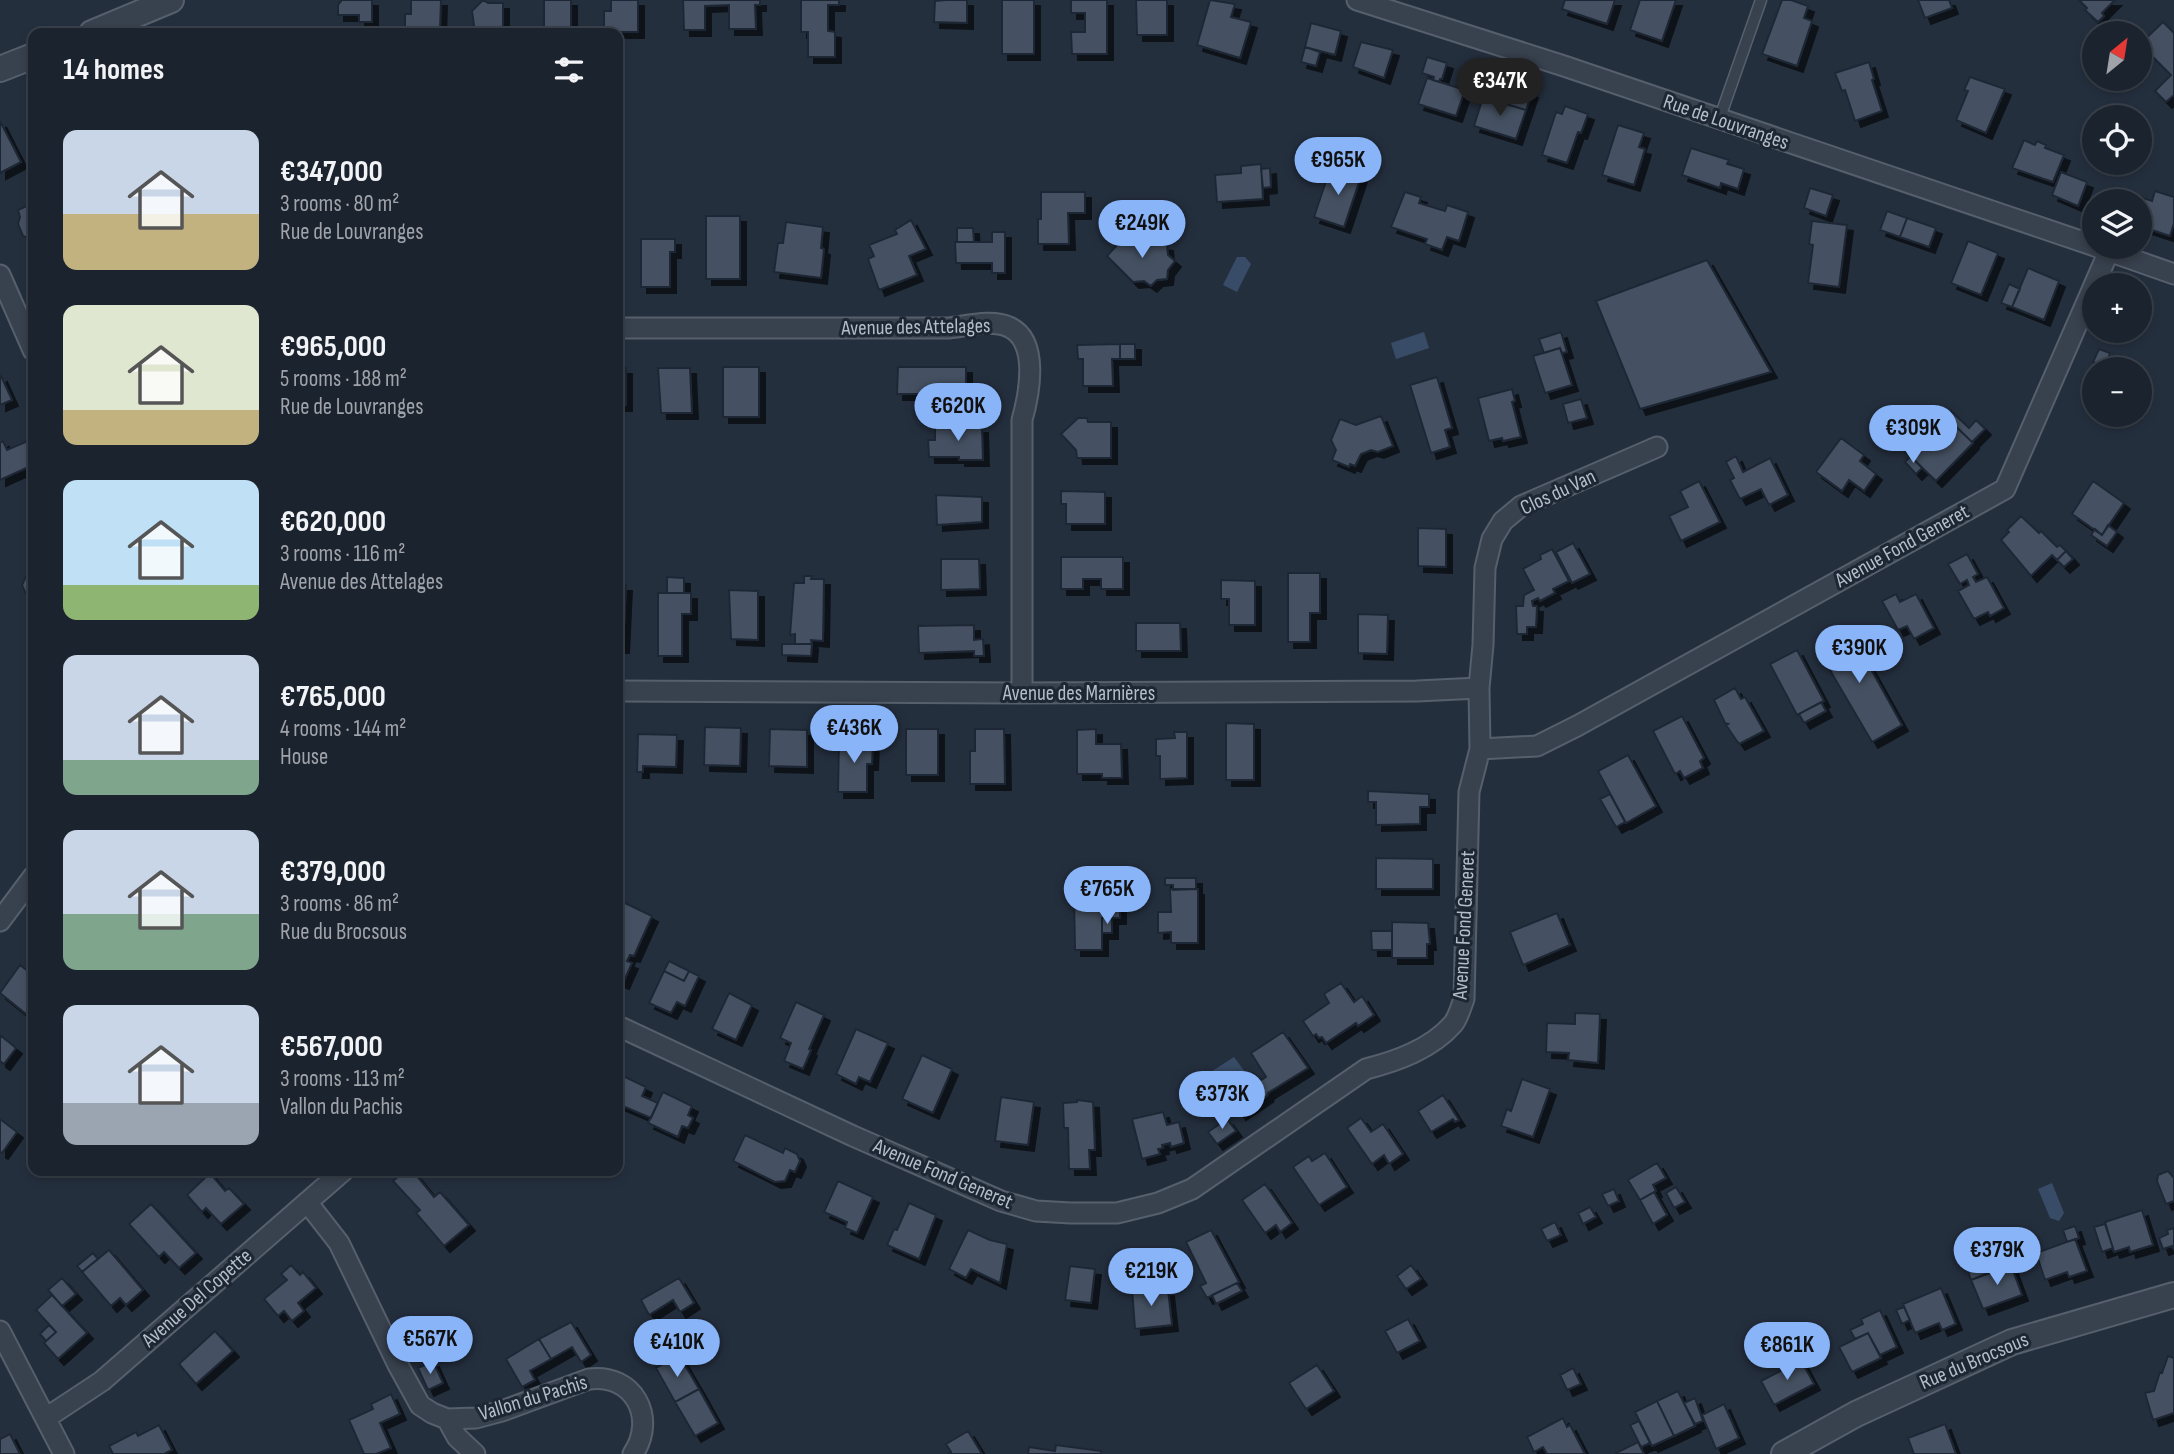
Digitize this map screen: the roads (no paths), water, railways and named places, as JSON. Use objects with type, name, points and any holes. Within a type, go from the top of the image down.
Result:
[{"type":"street","points":[[104,28],[171,0]]},
{"type":"street","name":"Rue de Louvranges","points":[[1357,0],[1564,66],[2082,242]]},
{"type":"street","points":[[0,69],[28,58]]},
{"type":"street","name":"Avenue Fond Generet","points":[[623,1029],[853,1136],[1001,1201],[1036,1211],[1117,1213],[1158,1203],[1192,1189],[1366,1069],[1394,1062],[1426,1045],[1454,1023],[1464,999],[1469,792],[1480,749],[1537,746],[2005,489],[2096,259]]},
{"type":"street","name":"Rue de Louvranges","points":[[2131,259],[2174,274]]},
{"type":"street","points":[[0,275],[28,327]]},
{"type":"street","name":"Avenue des Attelages","points":[[623,328],[949,328],[985,323],[1010,327],[1028,352],[1030,382],[1022,420],[1022,693]]},
{"type":"street","name":"Clos du Van","points":[[1479,688],[1485,568],[1492,539],[1503,521],[1521,506],[1657,447]]},
{"type":"street","points":[[1479,688],[1480,749]]},
{"type":"street","name":"Avenue des Marnières","points":[[623,691],[1022,693],[1417,691],[1479,688]]},
{"type":"street","points":[[0,921],[28,884]]},
{"type":"street","name":"Avenue Del Copette","points":[[46,1418],[102,1381],[337,1176]]},
{"type":"street","name":"Vallon du Pachis","points":[[306,1202],[339,1242],[420,1405],[447,1419],[476,1418],[589,1379],[605,1378],[627,1389],[637,1400],[641,1410],[643,1433],[633,1454]]},
{"type":"street","name":"Rue du Brocsous","points":[[1784,1454],[1856,1414],[2012,1342],[2174,1295]]},
{"type":"street","points":[[0,1331],[64,1454]]},
{"type":"street","name":"Vallon du Pachis","points":[[447,1419],[457,1437],[475,1454]]},
{"type":"lane","points":[[1719,120],[1761,0]]},
{"type":"water","points":[[1237,257],[1245,257],[1251,264],[1237,292],[1223,285]]},
{"type":"water","points":[[1424,332],[1429,348],[1396,359],[1391,343]]},
{"type":"water","points":[[1234,1057],[1245,1072],[1214,1093],[1203,1077]]},
{"type":"water","points":[[2052,1183],[2064,1213],[2059,1221],[2050,1218],[2038,1189]]}]
